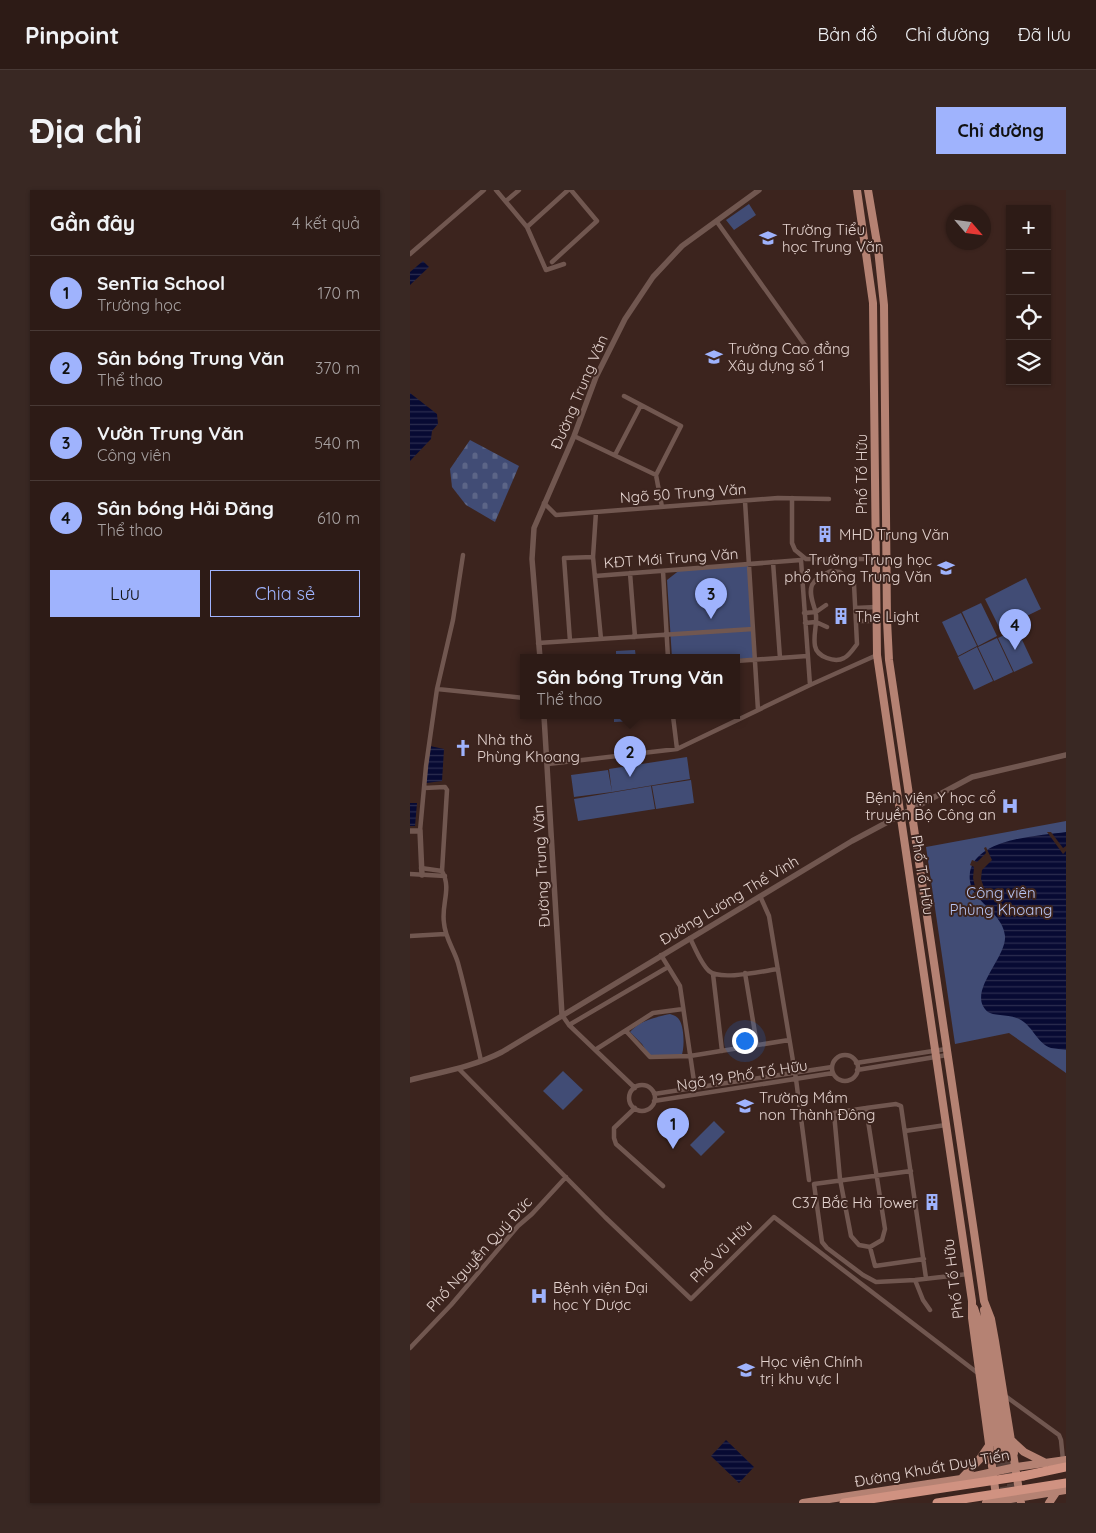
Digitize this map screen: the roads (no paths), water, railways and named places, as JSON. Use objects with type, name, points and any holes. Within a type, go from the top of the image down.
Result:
[{"type":"highway","points":[[844,1503],[1023,1476],[1065,1464]]},
{"type":"highway","points":[[937,1503],[1066,1484]]},
{"type":"main road","name":"Phố Tố Hữu","points":[[856,190],[872,303],[877,655],[947,1124],[972,1301],[972,1318],[997,1502]]},
{"type":"main road","name":"Phố Tố Hữu","points":[[868,190],[878,249],[884,305],[886,558],[889,660],[984,1301],[994,1334],[1021,1500]]},
{"type":"main road","points":[[866,251],[878,249]]},
{"type":"main road","points":[[873,344],[885,342]]},
{"type":"main road","points":[[875,558],[886,558]]},
{"type":"main road","points":[[972,1301],[978,1317],[1001,1448],[984,1316],[984,1301]]},
{"type":"main road","points":[[1011,1440],[1024,1452],[1046,1463]]},
{"type":"main road","points":[[961,1479],[979,1460],[990,1444]]},
{"type":"main road","points":[[990,1456],[1014,1453]]},
{"type":"main road","name":"Đường Khuất Duy Tiến","points":[[803,1503],[961,1479],[1016,1467],[1046,1463],[1065,1464]]},
{"type":"main road","points":[[881,1503],[883,1490]]},
{"type":"main road","points":[[986,1503],[1021,1500],[1066,1490]]},
{"type":"main road","points":[[1049,1503],[1057,1491]]},
{"type":"main road","points":[[866,1494],[872,1503]]},
{"type":"street","points":[[410,254],[484,190]]},
{"type":"street","points":[[496,190],[527,227],[546,270],[564,264]]},
{"type":"street","points":[[506,201],[519,190]]},
{"type":"street","points":[[527,227],[569,190],[597,221],[552,262]]},
{"type":"street","name":"Đường Trung Văn","points":[[539,654],[532,552],[534,528],[574,436],[596,377],[625,319],[653,277],[682,246],[759,190]]},
{"type":"street","points":[[717,222],[808,348]]},
{"type":"street","points":[[624,396],[681,426],[656,476],[662,507]]},
{"type":"street","points":[[615,455],[641,405]]},
{"type":"street","points":[[574,436],[656,476]]},
{"type":"street","points":[[792,498],[792,544],[800,555],[806,559],[875,558]]},
{"type":"street","name":"Ngõ 50 Trung Văn","points":[[544,504],[556,515],[792,498],[829,499]]},
{"type":"street","name":"KĐT Mới Trung Văn","points":[[745,501],[758,710]]},
{"type":"street","points":[[596,512],[594,557],[601,639]]},
{"type":"street","points":[[422,875],[420,831],[424,788],[437,688],[453,620],[463,555]]},
{"type":"street","points":[[570,641],[564,558],[594,557]]},
{"type":"street","name":"KĐT Mới Trung Văn","points":[[596,576],[801,560],[810,685]]},
{"type":"street","points":[[773,562],[780,658]]},
{"type":"street","points":[[663,571],[668,654]]},
{"type":"street","points":[[831,571],[840,572],[854,584],[857,644],[845,658],[837,660],[827,658],[815,649],[816,612],[812,604],[811,587],[817,578],[831,571]]},
{"type":"street","points":[[630,573],[635,637]]},
{"type":"street","points":[[804,613],[816,612],[826,605]]},
{"type":"street","points":[[855,608],[876,607]]},
{"type":"street","points":[[856,621],[876,621]]},
{"type":"street","points":[[805,623],[816,622],[827,627]]},
{"type":"street","points":[[538,643],[752,629]]},
{"type":"street","points":[[740,719],[877,655]]},
{"type":"street","points":[[740,661],[807,656]]},
{"type":"street","points":[[437,688],[520,698]]},
{"type":"street","name":"Đường Trung Văn","points":[[544,719],[562,1015]]},
{"type":"street","points":[[673,719],[677,749]]},
{"type":"street","points":[[548,764],[677,749],[739,719]]},
{"type":"street","name":"Đường Lương Thế Vinh","points":[[410,1080],[460,1069],[502,1052],[852,841],[972,777],[1066,755]]},
{"type":"street","points":[[424,788],[446,787],[447,790],[442,871],[445,876],[447,889],[444,908],[445,934],[457,960],[481,1061]]},
{"type":"street","points":[[410,831],[420,831]]},
{"type":"street","points":[[421,868],[442,871]]},
{"type":"street","points":[[410,874],[445,876]]},
{"type":"street","points":[[760,896],[770,916],[796,1079],[809,1180]]},
{"type":"street","points":[[410,936],[445,934]]},
{"type":"street","points":[[690,938],[707,970],[713,974],[725,976],[778,969]]},
{"type":"street","points":[[661,956],[680,986],[695,1088]]},
{"type":"street","points":[[570,1024],[668,967]]},
{"type":"street","points":[[745,973],[756,1045]]},
{"type":"street","points":[[713,974],[722,1051]]},
{"type":"street","points":[[595,1050],[653,1014],[683,1009]]},
{"type":"street","points":[[562,1015],[634,1088]]},
{"type":"street","points":[[626,1031],[650,1057],[690,1056],[789,1040]]},
{"type":"street","points":[[858,1070],[856,1063],[851,1057],[843,1056],[836,1060],[832,1067],[833,1073],[840,1080],[847,1081],[853,1078],[858,1070],[947,1052]]},
{"type":"street","points":[[856,1063],[937,1054]]},
{"type":"street","name":"Ngõ 19 Phố Tố Hữu","points":[[654,1094],[832,1067]]},
{"type":"street","name":"Phố Vũ Hữu","points":[[460,1069],[566,1177],[691,1299],[774,1217],[980,1375]]},
{"type":"street","name":"Ngõ 19 Phố Tố Hữu","points":[[654,1102],[833,1073]]},
{"type":"street","points":[[640,1086],[647,1086],[654,1094],[654,1102],[644,1111],[634,1108],[629,1101],[629,1096],[634,1088],[640,1086]]},
{"type":"street","points":[[801,1118],[896,1104],[901,1106],[926,1278]]},
{"type":"street","points":[[634,1108],[614,1128],[616,1144],[663,1186]]},
{"type":"street","points":[[834,1113],[840,1179],[851,1236],[859,1245],[870,1247],[882,1240],[885,1229],[866,1108]]},
{"type":"street","points":[[906,1131],[947,1124]]},
{"type":"street","points":[[911,1172],[840,1179],[814,1184],[822,1242],[827,1248],[870,1280],[881,1283],[968,1274]]},
{"type":"street","name":"Phố Nguyễn Quý Đức","points":[[410,1348],[451,1305],[518,1226],[532,1214],[566,1177]]},
{"type":"street","points":[[870,1247],[875,1266],[924,1259]]},
{"type":"street","points":[[915,1280],[930,1310]]},
{"type":"street","points":[[1003,1394],[1059,1435],[1065,1464]]},
{"type":"tunnel","points":[[1005,1448],[1014,1503]]},
{"type":"tunnel","points":[[998,1451],[1005,1496]]},
{"type":"place","name":"Trường Tiểu học Trung Văn","points":[[768,238]]},
{"type":"place","name":"Trường Cao đẳng Xây dựng số 1","points":[[714,357]]},
{"type":"place","name":"MHD Trung Văn","points":[[825,534]]},
{"type":"place","name":"Trường Trung học phổ thông Trung Văn","points":[[946,568]]},
{"type":"place","name":"The Light","points":[[841,616]]},
{"type":"place","name":"Vườn Trung Văn","points":[[711,619]]},
{"type":"place","name":"Sân bóng Hải Đăng","points":[[1015,650]]},
{"type":"place","name":"Nhà thờ Phùng Khoang","points":[[463,748]]},
{"type":"place","name":"Sân bóng Trung Văn","points":[[630,777]]},
{"type":"place","name":"Bệnh viện Y học cổ truyền Bộ Công an","points":[[1010,806]]},
{"type":"place","name":"Trường Mầm non Thành Đông","points":[[745,1106]]},
{"type":"place","name":"SenTia School","points":[[673,1149]]},
{"type":"place","name":"C37 Bắc Hà Tower","points":[[932,1202]]},
{"type":"place","name":"Bệnh viện Đại học Y Dược","points":[[539,1296]]},
{"type":"place","name":"Học viện Chính trị khu vực I","points":[[746,1370]]},
{"type":"park label","name":"Công viên Phùng Khoang","points":[[1001,900]]}]
